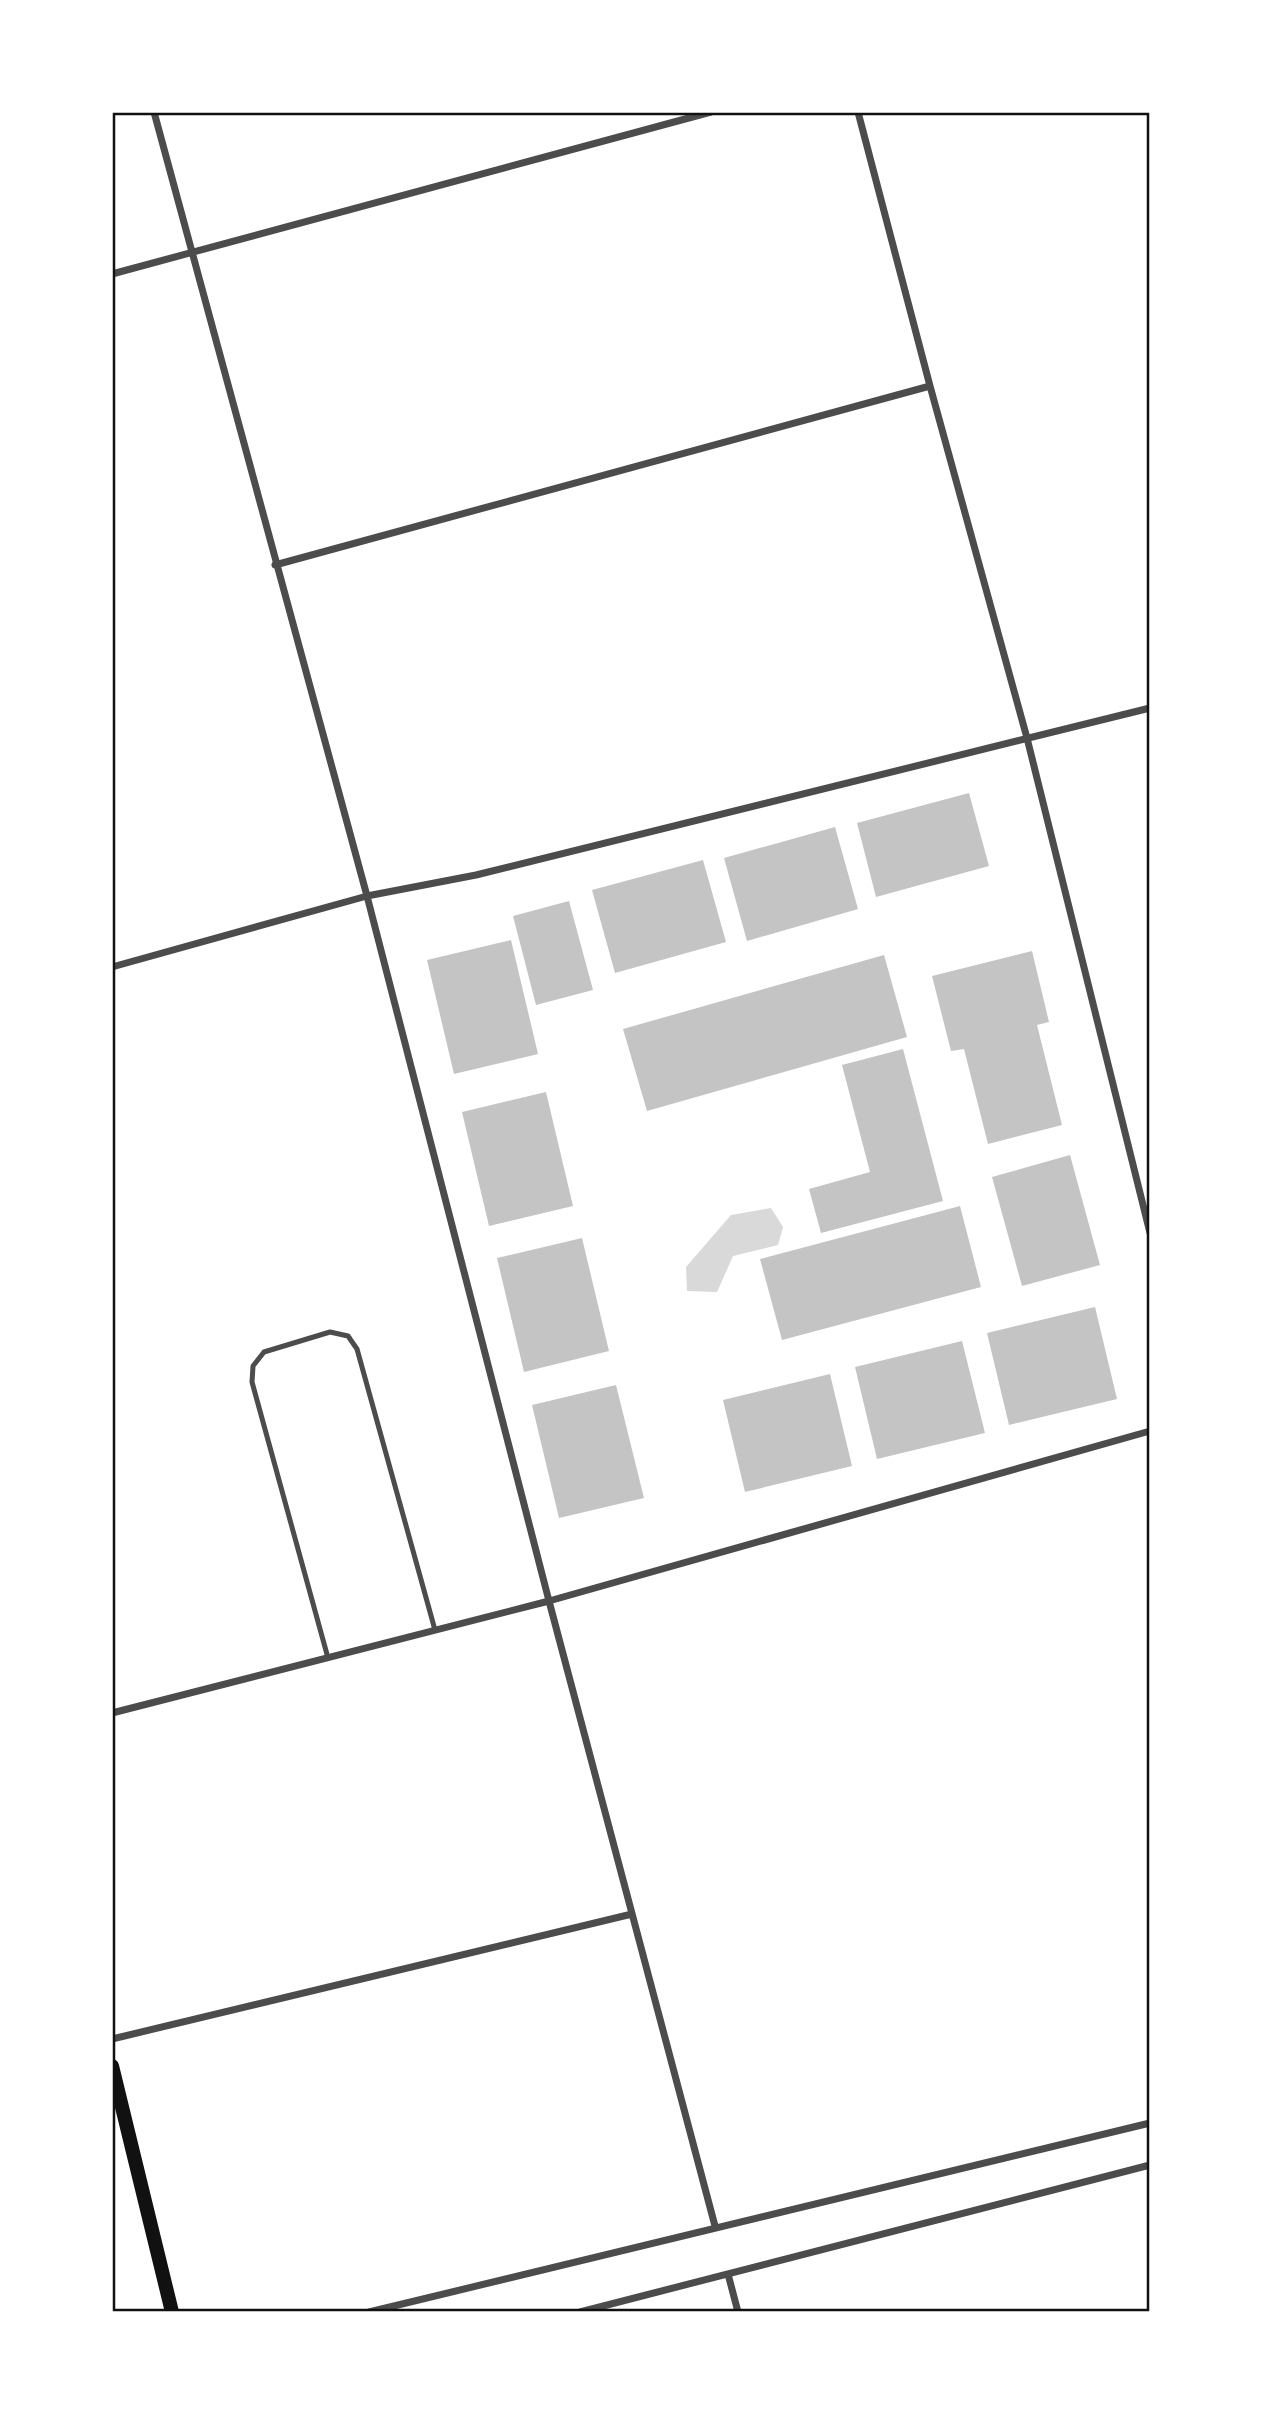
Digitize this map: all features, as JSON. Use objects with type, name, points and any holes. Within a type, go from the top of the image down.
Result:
[{"type":"main road","points":[[112,2066],[172,2312]]},
{"type":"street","points":[[154,112],[367,896],[549,1601],[715,2227]]},
{"type":"street","points":[[112,274],[711,112]]},
{"type":"street","points":[[858,112],[1027,738],[1150,1233]]},
{"type":"street","points":[[275,565],[930,386]]},
{"type":"street","points":[[112,967],[367,896],[475,875],[1150,708]]},
{"type":"street","points":[[112,1713],[549,1601],[1150,1431]]},
{"type":"street","points":[[112,2039],[632,1914]]},
{"type":"street","points":[[369,2312],[1150,2123]]},
{"type":"street","points":[[580,2312],[1150,2165]]},
{"type":"street","points":[[728,2274],[738,2312]]},
{"type":"lane","points":[[328,1658],[253,1366],[264,1352],[330,1332],[348,1336],[357,1349],[435,1630]]},
{"type":"shaded area","points":[[771,1208],[783,1227],[778,1245],[733,1256],[717,1292],[687,1291],[686,1267],[731,1215]]},
{"type":"building","points":[[969,793],[989,866],[876,897],[857,823]]},
{"type":"building","points":[[835,827],[858,909],[747,941],[724,858]]},
{"type":"building","points":[[703,860],[726,942],[615,973],[592,890]]},
{"type":"building","points":[[569,901],[593,990],[536,1005],[513,916]]},
{"type":"building","points":[[511,940],[538,1054],[454,1074],[427,960]]},
{"type":"building","points":[[1032,951],[1049,1022],[1037,1025],[1062,1125],[988,1144],[964,1049],[951,1051],[932,976]]},
{"type":"building","points":[[884,955],[907,1037],[647,1111],[623,1029]]},
{"type":"building","points":[[903,1049],[943,1201],[821,1233],[809,1189],[870,1172],[842,1065]]},
{"type":"building","points":[[546,1092],[573,1206],[489,1226],[462,1112]]},
{"type":"building","points":[[1070,1155],[1100,1265],[1022,1286],[992,1177]]},
{"type":"building","points":[[960,1206],[981,1287],[782,1340],[760,1259]]},
{"type":"building","points":[[582,1238],[609,1351],[524,1372],[497,1258]]},
{"type":"building","points":[[1095,1307],[1117,1399],[1009,1425],[987,1333]]},
{"type":"building","points":[[962,1341],[985,1433],[877,1459],[855,1367]]},
{"type":"building","points":[[830,1374],[852,1466],[745,1492],[723,1400]]},
{"type":"building","points":[[616,1385],[644,1498],[559,1518],[532,1405]]}]
